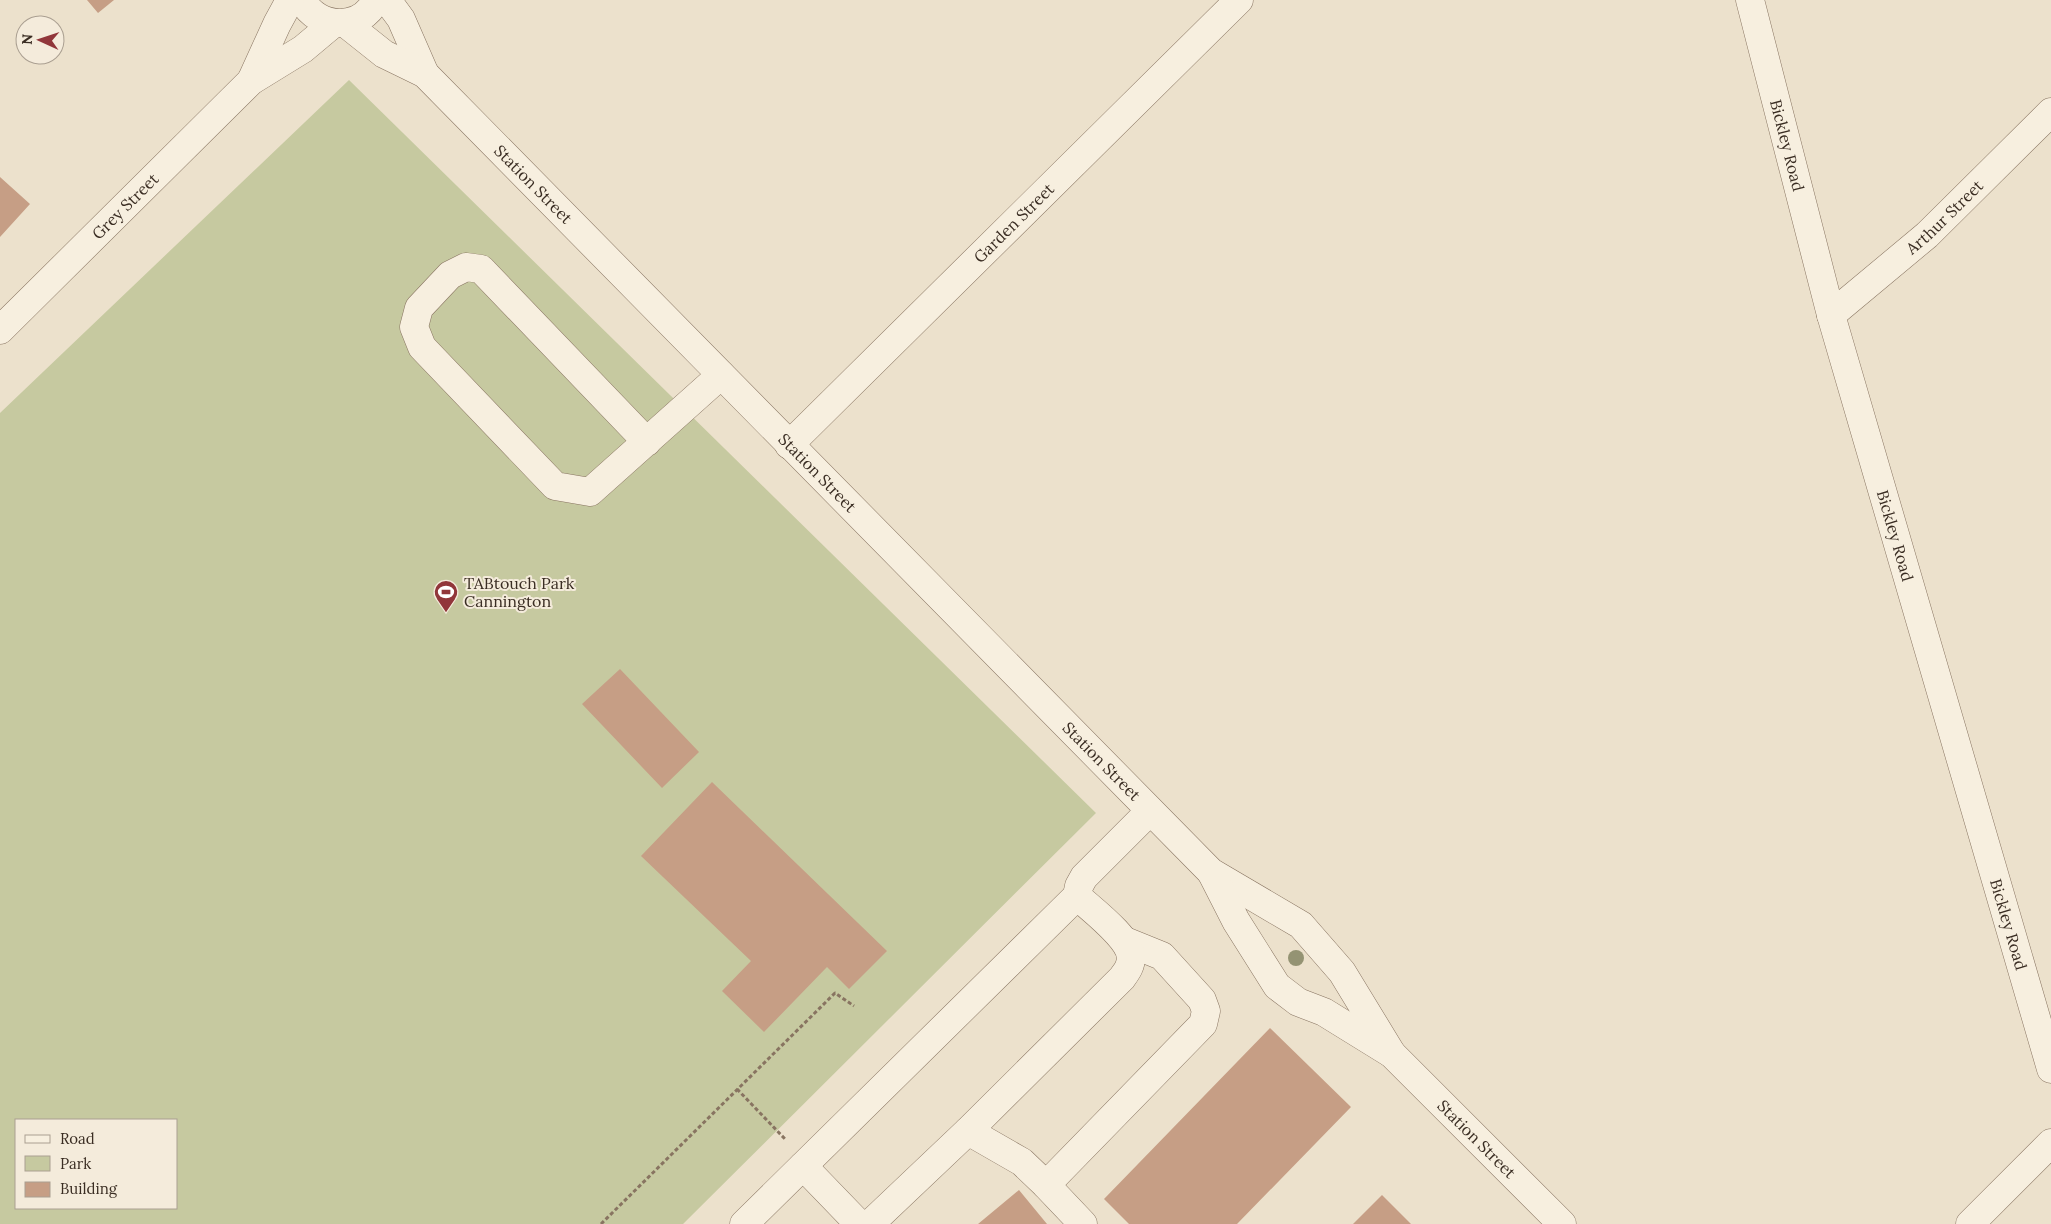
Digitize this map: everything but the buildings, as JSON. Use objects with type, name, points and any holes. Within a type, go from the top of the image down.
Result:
[{"type":"street","name":"Grey Street","points":[[251,81],[290,0]]},
{"type":"street","name":"Station Street","points":[[302,0],[313,14],[339,23],[384,54],[425,74],[1211,872],[1301,925],[1342,972],[1392,1054]]},
{"type":"street","name":"Grey Street","points":[[0,330],[251,81],[303,49],[339,23],[357,20],[367,12],[376,0]]},
{"type":"street","name":"Station Street","points":[[387,0],[401,19],[425,74]]},
{"type":"street","name":"Garden Street","points":[[789,445],[1239,0]]},
{"type":"street","name":"Bickley Road","points":[[1750,0],[1831,315],[2051,1069]]},
{"type":"street","name":"Arthur Street","points":[[1831,315],[1927,235],[2051,112]]},
{"type":"street","points":[[647,442],[481,269],[466,267],[450,275],[419,308],[414,327],[422,347],[555,486],[590,492],[647,442],[721,375]]},
{"type":"street","points":[[744,1224],[1078,896],[1079,886],[1084,877],[1150,811]]},
{"type":"street","name":"Station Street","points":[[1211,872],[1236,921],[1277,986],[1298,1002],[1324,1012],[1392,1054],[1562,1224]]},
{"type":"street","points":[[1046,1185],[1204,1024],[1206,1011],[1202,1000],[1162,956],[1125,941],[1078,896]]},
{"type":"street","points":[[870,1224],[968,1132],[1122,978],[1130,967],[1131,956],[1125,941]]},
{"type":"street","points":[[968,1132],[1022,1162],[1083,1224]]},
{"type":"street","points":[[1970,1224],[2051,1143]]},
{"type":"street","points":[[803,1166],[859,1224]]},
{"type":"path","points":[[601,1224],[835,993],[854,1006]]},
{"type":"path","points":[[737,1089],[782,1135],[803,1166]]},
{"type":"green space","name":"TABtouch Park Cannington","points":[[349,80],[1096,813],[683,1224],[0,1224],[0,413]]},
{"type":"place","name":"TABtouch Park Cannington","points":[[446,613]]}]
